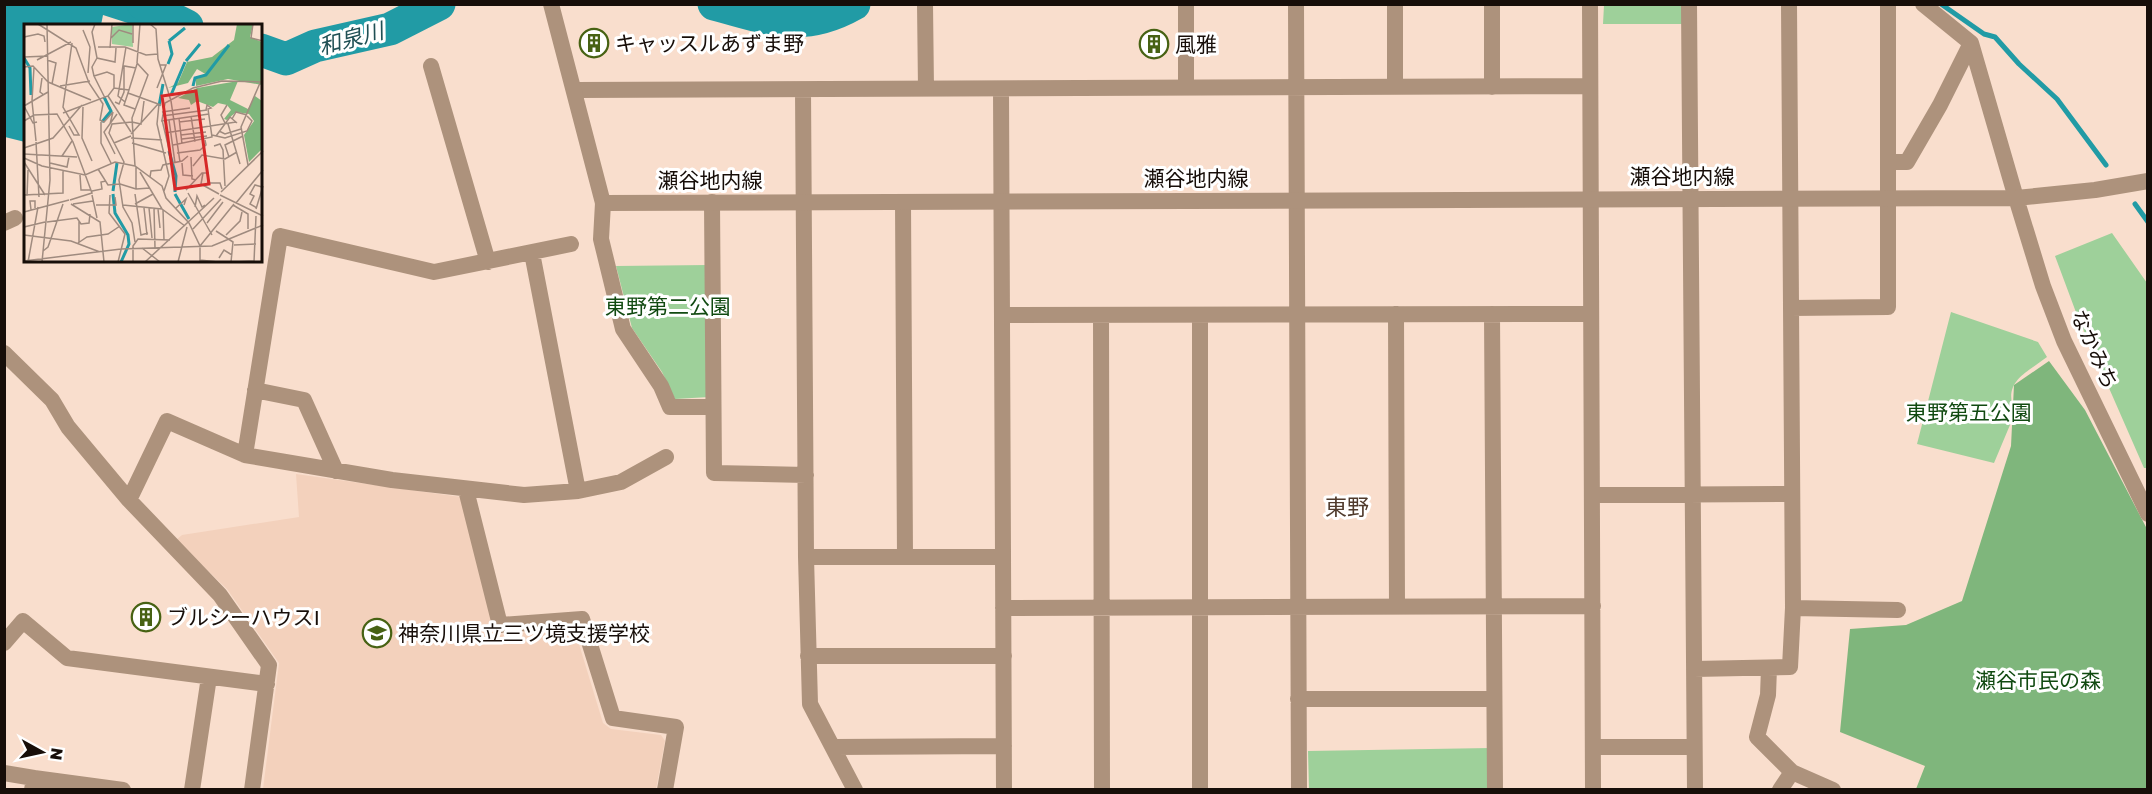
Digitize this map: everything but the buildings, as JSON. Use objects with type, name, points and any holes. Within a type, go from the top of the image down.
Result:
[{"type":"street","points":[[551,4],[576,90],[603,203],[601,239],[623,329],[662,386],[670,407],[713,407]]},
{"type":"street","points":[[925,4],[926,89]]},
{"type":"street","points":[[1186,4],[1186,88]]},
{"type":"street","points":[[1296,4],[1299,789]]},
{"type":"street","points":[[1395,4],[1395,87]]},
{"type":"street","points":[[1492,4],[1492,87]]},
{"type":"street","points":[[1590,4],[1593,789]]},
{"type":"street","points":[[1689,4],[1695,789]]},
{"type":"street","points":[[1694,669],[1790,667],[1793,608],[1789,4]]},
{"type":"street","points":[[1791,308],[1888,307],[1888,4]]},
{"type":"street","points":[[1889,162],[1907,162],[1940,105],[1971,43],[1925,5]]},
{"type":"street","name":"なかみち","points":[[1971,43],[2043,286],[2064,341],[2148,514]]},
{"type":"street","points":[[431,66],[488,262]]},
{"type":"street","points":[[576,90],[1590,86]]},
{"type":"street","points":[[1001,89],[1004,789]]},
{"type":"street","points":[[803,90],[810,704],[835,747],[855,789]]},
{"type":"street","name":"瀬谷地内線","points":[[603,203],[2016,198],[2095,190],[2148,181]]},
{"type":"street","points":[[712,202],[714,473],[806,475]]},
{"type":"street","points":[[903,202],[905,557]]},
{"type":"street","points":[[245,455],[280,236],[434,272],[571,244]]},
{"type":"street","points":[[532,253],[579,491]]},
{"type":"street","points":[[1396,314],[1397,606]]},
{"type":"street","points":[[1492,314],[1495,789]]},
{"type":"street","points":[[1003,315],[1592,314]]},
{"type":"street","points":[[1101,315],[1102,789]]},
{"type":"street","points":[[1200,315],[1200,789]]},
{"type":"street","points":[[4,353],[52,400],[68,427],[129,500],[220,595],[269,664],[252,789]]},
{"type":"street","points":[[255,390],[304,400],[336,471]]},
{"type":"street","points":[[129,500],[167,422],[245,455],[466,490],[524,495],[579,491],[621,482],[666,457]]},
{"type":"street","points":[[466,490],[500,625],[582,619],[613,718],[676,727],[665,789]]},
{"type":"street","points":[[1592,495],[1792,494]]},
{"type":"street","points":[[807,557],[1003,557]]},
{"type":"street","points":[[1003,608],[1593,606]]},
{"type":"street","points":[[1793,608],[1898,610]]},
{"type":"street","points":[[4,643],[23,621],[67,658],[267,684]]},
{"type":"street","points":[[808,656],[1004,656]]},
{"type":"street","points":[[1769,668],[1768,696],[1757,736],[1792,772],[1833,789]]},
{"type":"street","points":[[192,789],[209,677]]},
{"type":"street","points":[[1298,699],[1494,699]]},
{"type":"street","points":[[835,747],[1004,746]]},
{"type":"street","points":[[1593,747],[1694,747]]},
{"type":"street","points":[[1780,789],[1792,772]]},
{"type":"street","points":[[4,773],[33,784],[123,789]]},
{"type":"shaded area","name":"神奈川県立三ツ境支援学校","points":[[296,474],[461,497],[496,635],[569,629],[575,631],[603,723],[611,729],[661,735],[665,741],[656,789],[263,789],[279,663],[227,589],[176,540],[182,535],[299,517]]},
{"type":"green space","points":[[1604,5],[1683,5],[1682,24],[1603,24]]},
{"type":"green space","points":[[2112,233],[2147,283],[2147,468],[2144,468],[2077,315],[2055,256]]},
{"type":"green space","name":"東野第二公園","points":[[708,265],[709,397],[675,399],[662,372],[632,328],[616,266]]},
{"type":"green space","name":"東野第五公園","points":[[1951,312],[2038,342],[2047,357],[2024,374],[2014,386],[2011,394],[2015,413],[1994,463],[1917,444]]},
{"type":"green space","name":"瀬谷市民の森","points":[[2049,361],[2085,410],[2147,529],[2147,789],[1916,789],[1925,766],[1840,732],[1850,629],[1906,625],[1962,601],[2011,446],[2014,385]]},
{"type":"green space","points":[[1490,748],[1490,789],[1309,789],[1308,751]]},
{"type":"water","points":[[5,4],[143,5],[185,24],[131,24],[103,15],[101,24],[24,24],[24,142],[5,137]]},
{"type":"waterway","name":"和泉川","points":[[143,4],[183,24]]},
{"type":"waterway","name":"和泉川","points":[[262,50],[286,59],[315,46],[390,29],[439,4]]},
{"type":"waterway","name":"和泉川","points":[[714,4],[768,18],[801,21],[817,19],[854,4]]},
{"type":"waterway","points":[[1941,4],[1984,34],[1995,37],[2019,64],[2057,99],[2106,165]]},
{"type":"waterway","points":[[2135,204],[2148,222]]},
{"type":"place","name":"キャッスルあずま野","points":[[594,43]]},
{"type":"place","name":"風雅","points":[[1154,44]]},
{"type":"place","name":"ブルシーハウスI","points":[[146,617]]},
{"type":"place","name":"神奈川県立三ツ境支援学校","points":[[377,633]]},
{"type":"district","name":"東野","points":[[1347,506]]}]
